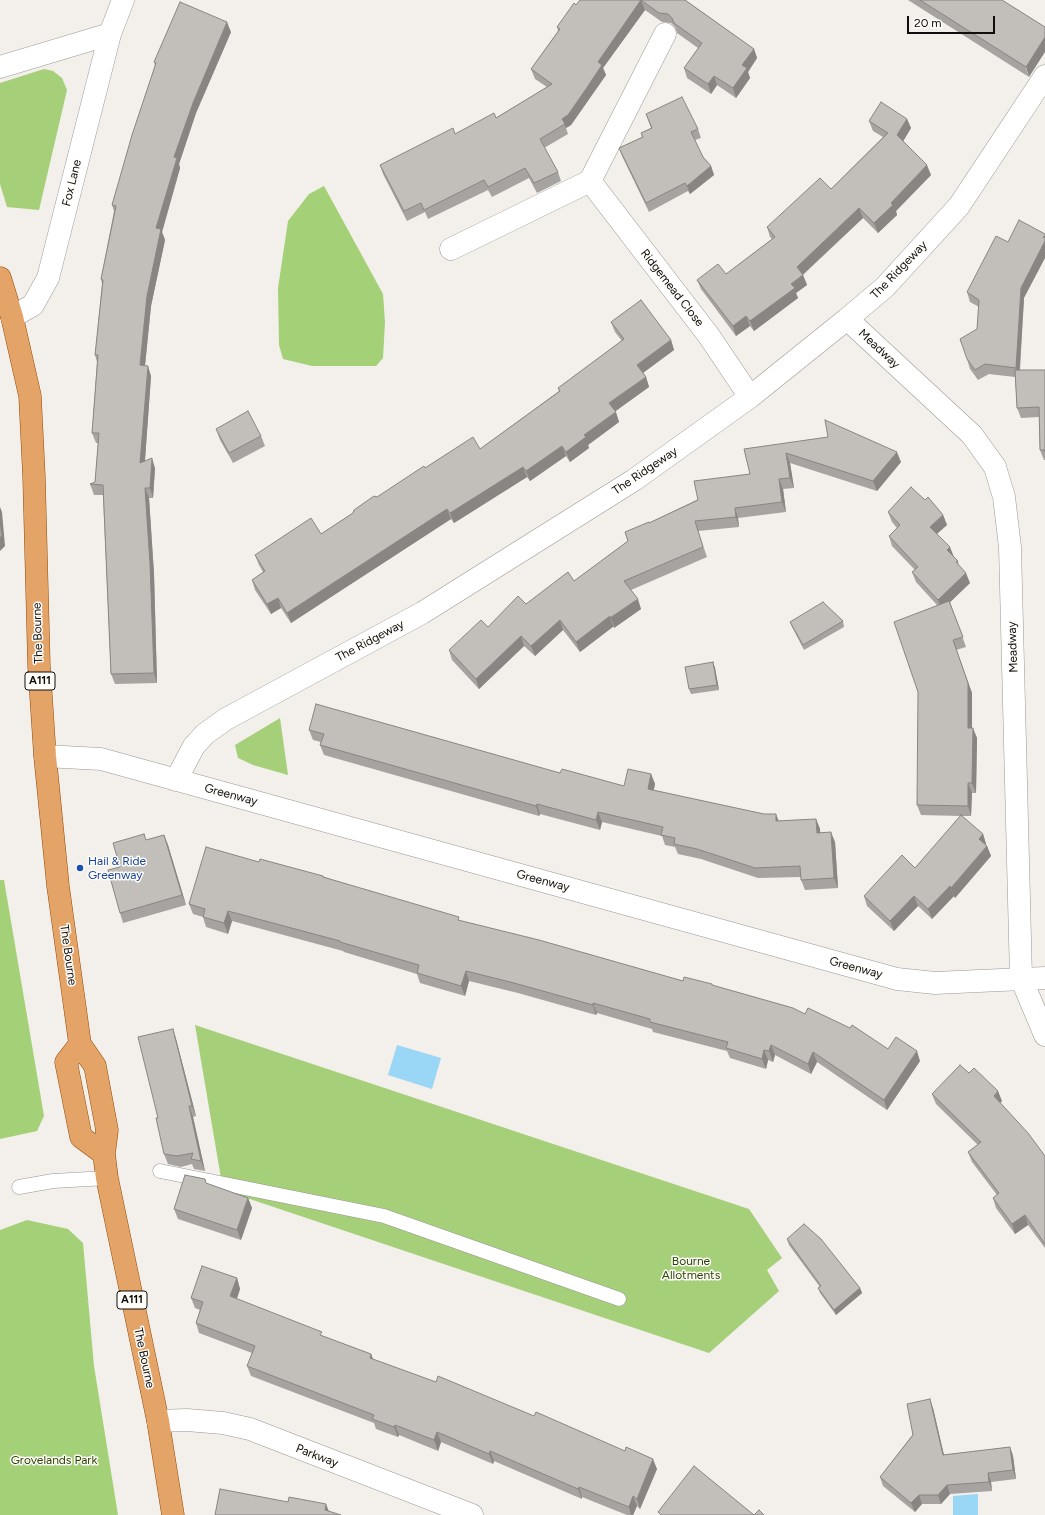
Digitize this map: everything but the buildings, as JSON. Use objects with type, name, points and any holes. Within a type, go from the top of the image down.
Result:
[{"type":"main road","name":"A111","points":[[0,278],[12,317]]},
{"type":"main road","name":"The Bourne","points":[[12,317],[30,396],[34,478],[39,666],[45,756],[58,886],[80,1044],[66,1062],[81,1137],[104,1154],[107,1178],[158,1421],[173,1515]]},
{"type":"street","name":"Fox Lane","points":[[12,317],[33,305],[48,278],[110,34],[123,0]]},
{"type":"street","points":[[0,67],[110,34]]},
{"type":"street","points":[[450,249],[590,181],[665,34]]},
{"type":"street","name":"The Ridgeway","points":[[176,780],[194,746],[205,734],[226,719],[422,613],[634,480],[750,397],[847,319],[885,287],[959,206],[1045,76]]},
{"type":"street","name":"Ridgemead Close","points":[[590,181],[709,336],[750,397]]},
{"type":"street","name":"Meadway","points":[[847,319],[972,435],[995,467],[1004,497],[1010,547],[1021,978],[1045,1035]]},
{"type":"street","name":"Greenway","points":[[45,756],[101,759],[897,979],[935,983],[1045,978]]},
{"type":"street","name":"Parkway","points":[[158,1421],[187,1420],[223,1423],[250,1430],[472,1515]]},
{"type":"lane","points":[[160,1171],[384,1216],[619,1299]]},
{"type":"lane","points":[[19,1187],[53,1181],[107,1178]]},
{"type":"green space","points":[[44,69],[53,71],[62,78],[67,90],[39,210],[7,207],[0,184],[0,83]]},
{"type":"green space","points":[[324,186],[383,294],[385,322],[383,358],[376,366],[312,366],[283,359],[279,345],[278,288],[288,221],[309,194]]},
{"type":"green space","points":[[280,718],[288,775],[253,765],[238,758],[235,745]]},
{"type":"green space","points":[[0,880],[4,880],[44,1116],[37,1131],[0,1139]]},
{"type":"green space","name":"Bourne Allotments","points":[[195,1025],[749,1209],[782,1258],[767,1270],[779,1291],[709,1353],[223,1190]]},
{"type":"green space","name":"Grovelands Park","points":[[27,1220],[68,1229],[83,1243],[94,1366],[118,1515],[0,1515],[0,1230]]},
{"type":"water","points":[[397,1045],[441,1058],[432,1089],[388,1075]]},
{"type":"water","points":[[978,1494],[978,1515],[953,1515],[953,1496]]},
{"type":"place","name":"Hail & Ride Greenway","points":[[80,868]]}]
